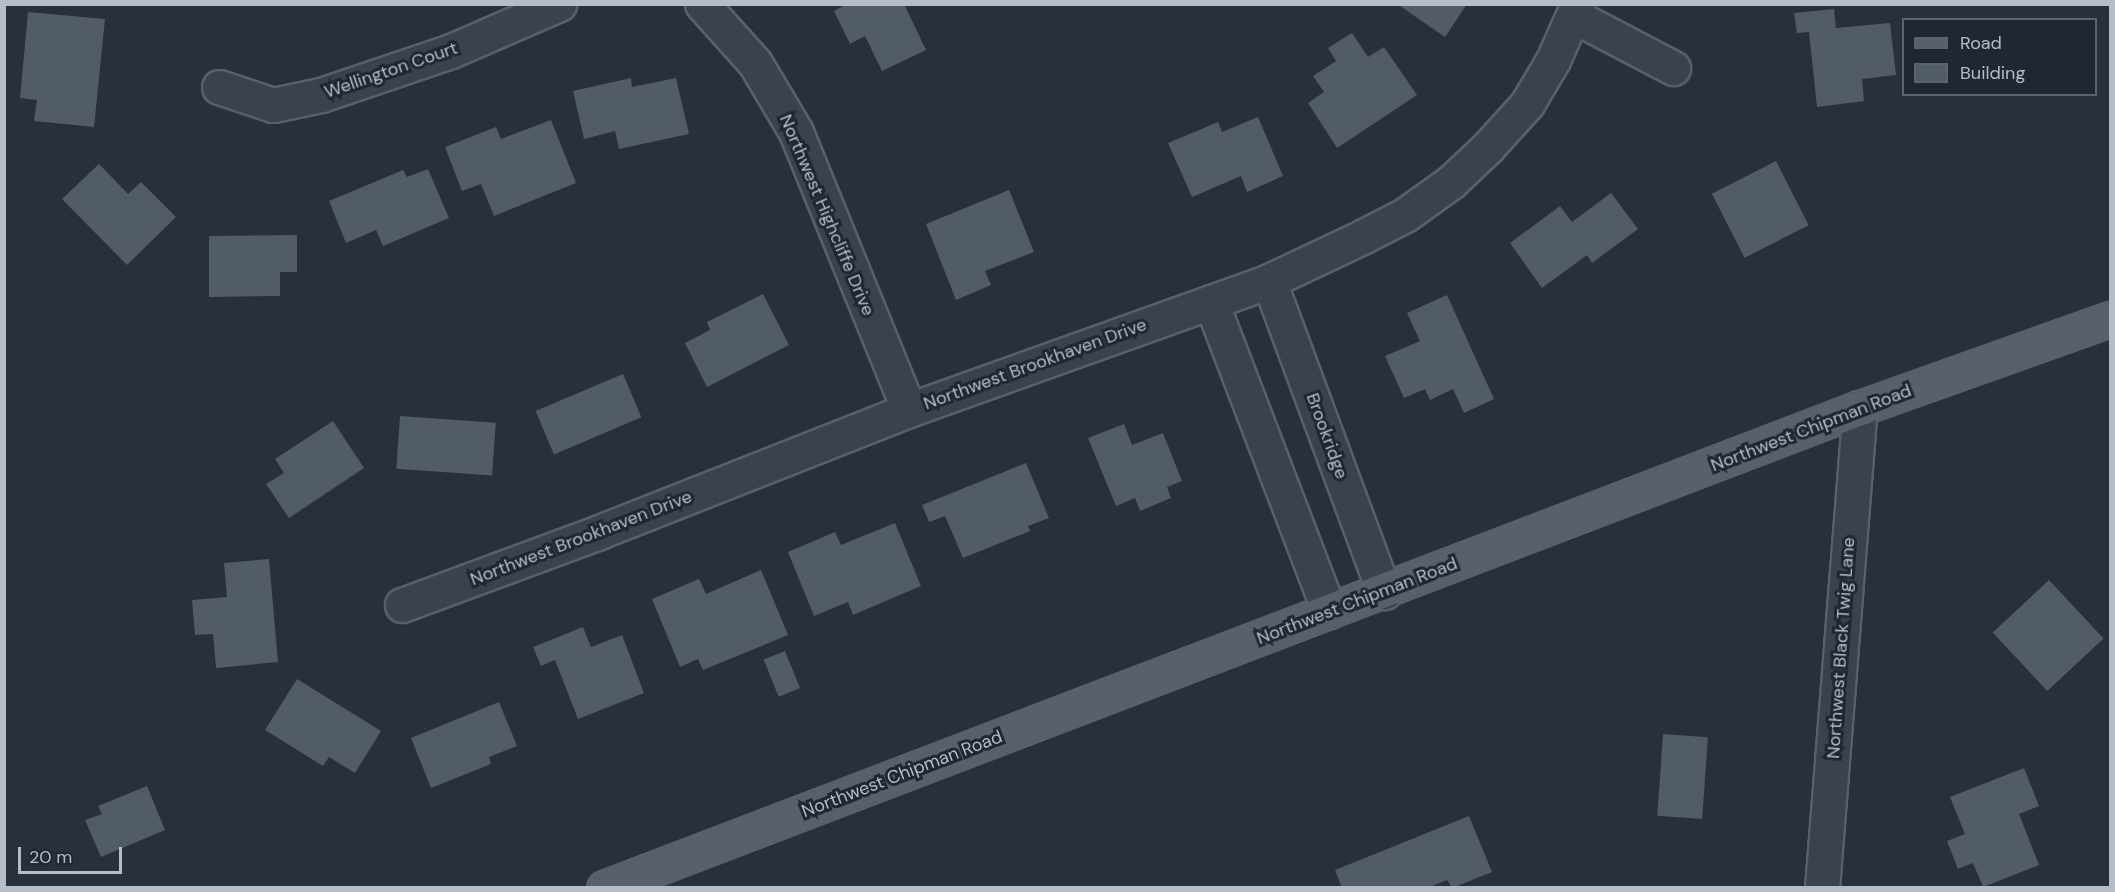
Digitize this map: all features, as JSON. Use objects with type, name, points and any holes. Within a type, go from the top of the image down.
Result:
[{"type":"main road","name":"Northwest Chipman Road","points":[[604,888],[1384,592],[1860,408],[2110,319]]},
{"type":"street","name":"Wellington Court","points":[[219,87],[273,105],[321,96],[451,51],[559,4]]},
{"type":"street","name":"Northwest Highcliffe Drive","points":[[702,4],[755,63],[796,132],[909,410]]},
{"type":"street","name":"Northwest Brookhaven Drive","points":[[402,605],[599,532],[909,410],[1269,280],[1405,214],[1451,182],[1527,104],[1576,10]]},
{"type":"street","points":[[1576,10],[1673,68]]},
{"type":"street","name":"Brookridge","points":[[1269,280],[1384,592]]},
{"type":"street","points":[[1211,302],[1329,612]]},
{"type":"street","name":"Northwest Black Twig Lane","points":[[1822,888],[1860,408]]},
{"type":"building","points":[[847,4],[904,4],[926,50],[882,71],[865,36],[850,44],[834,11]]},
{"type":"building","points":[[1397,4],[1467,4],[1445,37]]},
{"type":"building","points":[[1834,9],[1836,28],[1890,23],[1896,75],[1862,79],[1864,101],[1817,107],[1809,32],[1797,33],[1794,13]]},
{"type":"building","points":[[28,12],[105,19],[94,127],[34,121],[37,100],[20,98]]},
{"type":"building","points":[[1352,33],[1368,57],[1384,47],[1417,95],[1337,148],[1308,103],[1324,92],[1313,76],[1336,61],[1328,48]]},
{"type":"building","points":[[631,78],[632,87],[676,78],[689,134],[619,149],[615,131],[584,139],[573,91]]},
{"type":"building","points":[[1258,117],[1283,176],[1247,192],[1241,176],[1192,197],[1168,143],[1218,122],[1222,132]]},
{"type":"building","points":[[551,120],[576,183],[494,216],[481,184],[462,191],[445,147],[496,127],[501,139]]},
{"type":"building","points":[[1776,161],[1809,225],[1745,258],[1712,194]]},
{"type":"building","points":[[99,164],[128,194],[141,182],[176,217],[127,265],[62,199]]},
{"type":"building","points":[[428,169],[449,218],[383,246],[376,230],[346,243],[329,201],[403,170],[407,177]]},
{"type":"building","points":[[1009,190],[1034,252],[985,271],[991,285],[956,300],[926,224]]},
{"type":"building","points":[[1611,193],[1638,229],[1592,263],[1587,255],[1542,288],[1510,243],[1560,206],[1572,222]]},
{"type":"building","points":[[297,235],[297,272],[280,272],[280,296],[209,297],[209,236]]},
{"type":"building","points":[[763,294],[789,345],[707,387],[685,343],[710,330],[707,322]]},
{"type":"building","points":[[1447,295],[1494,399],[1464,413],[1453,389],[1430,400],[1425,389],[1404,398],[1385,356],[1420,341],[1407,313]]},
{"type":"building","points":[[623,374],[641,417],[554,454],[536,411]]},
{"type":"building","points":[[400,416],[496,423],[492,476],[396,469]]},
{"type":"building","points":[[333,421],[364,468],[289,518],[266,484],[284,473],[275,459]]},
{"type":"building","points":[[1124,424],[1132,445],[1163,433],[1182,481],[1167,487],[1171,498],[1140,511],[1135,498],[1116,506],[1088,438]]},
{"type":"building","points":[[1026,463],[1049,518],[1028,526],[1030,531],[963,558],[945,516],[929,522],[922,505]]},
{"type":"building","points":[[895,523],[921,586],[853,615],[848,602],[814,616],[788,552],[835,532],[841,545]]},
{"type":"building","points":[[269,559],[278,662],[216,668],[213,634],[195,635],[192,600],[227,597],[224,563]]},
{"type":"building","points":[[761,570],[788,635],[703,670],[698,659],[680,667],[652,599],[699,579],[706,594]]},
{"type":"building","points":[[2049,580],[2104,639],[2047,691],[1993,633]]},
{"type":"building","points":[[583,627],[591,647],[622,635],[644,693],[578,719],[555,660],[541,666],[533,647]]},
{"type":"building","points":[[785,651],[800,688],[779,697],[764,660]]},
{"type":"building","points":[[297,679],[381,731],[355,773],[329,757],[323,766],[265,730]]},
{"type":"building","points":[[499,702],[517,746],[489,757],[491,764],[431,788],[411,738]]},
{"type":"building","points":[[1663,734],[1708,737],[1702,819],[1657,816]]},
{"type":"building","points":[[2024,768],[2039,806],[2019,814],[2039,865],[1983,887],[1973,863],[1958,869],[1947,841],[1965,834],[1950,797]]},
{"type":"building","points":[[147,786],[165,830],[101,857],[85,820],[102,814],[98,806]]},
{"type":"building","points":[[1469,816],[1492,872],[1452,888],[1447,880],[1427,888],[1342,888],[1335,870]]}]
